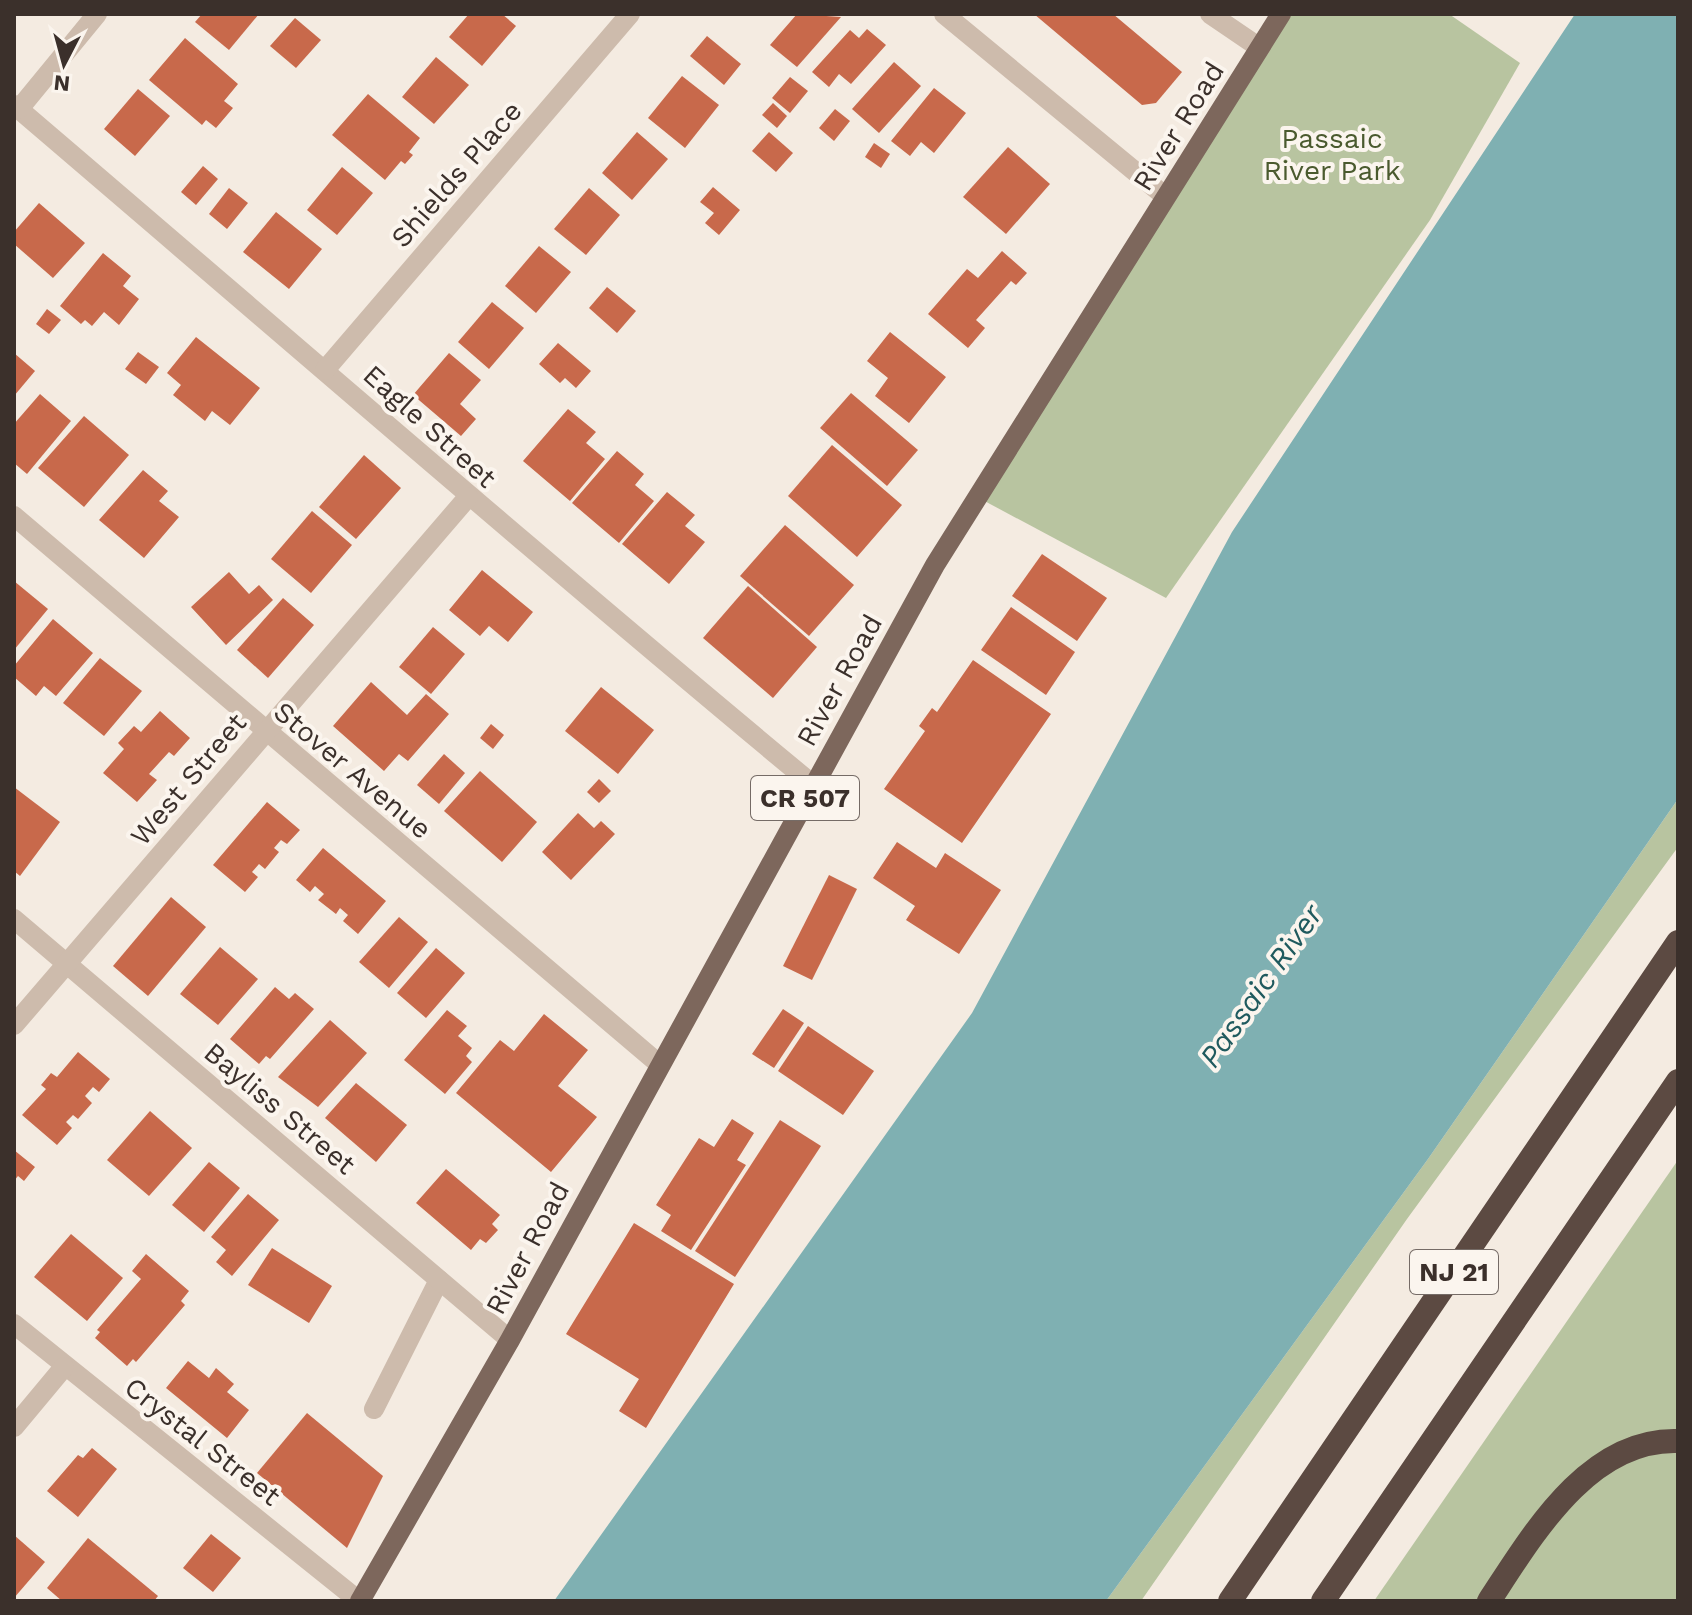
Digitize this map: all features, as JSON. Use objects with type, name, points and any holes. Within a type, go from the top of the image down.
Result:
[{"type":"highway","name":"NJ 21","points":[[1230,1601],[1678,942]]},
{"type":"highway","name":"NJ 21","points":[[1323,1601],[1678,1081]]},
{"type":"highway","points":[[1530,1298],[1678,1099]]},
{"type":"highway","points":[[1489,1601],[1533,1535],[1589,1474],[1624,1452],[1664,1440],[1678,1441]]},
{"type":"main road","name":"River Road","points":[[359,1601],[510,1340],[812,784],[935,565],[1281,14]]},
{"type":"street","points":[[16,107],[97,14]]},
{"type":"street","name":"Shields Place","points":[[325,370],[630,14]]},
{"type":"street","points":[[944,14],[1166,197]]},
{"type":"street","points":[[1210,14],[1260,48]]},
{"type":"street","name":"Eagle Street","points":[[16,107],[325,370],[468,497],[812,784]]},
{"type":"street","name":"West Street","points":[[14,1025],[468,497]]},
{"type":"street","name":"Stover Avenue","points":[[14,516],[264,732],[659,1064]]},
{"type":"street","name":"Bayliss Street","points":[[14,919],[510,1340]]},
{"type":"street","points":[[374,1409],[439,1280]]},
{"type":"street","name":"Crystal Street","points":[[14,1324],[359,1601]]},
{"type":"street","points":[[14,1427],[64,1367]]},
{"type":"green space","name":"Passaic River Park","points":[[1281,14],[1449,14],[1520,63],[1430,220],[1166,598],[977,497]]},
{"type":"green space","points":[[1678,799],[1678,847],[1407,1219],[1141,1601],[1106,1601],[1428,1159]]},
{"type":"green space","points":[[1678,1160],[1678,1601],[1374,1601]]},
{"type":"water","name":"Passaic River","points":[[1575,14],[1678,14],[1678,799],[1428,1159],[1106,1601],[554,1601],[972,1013],[1232,532]]},
{"type":"building","points":[[202,14],[259,14],[229,50],[195,22]]},
{"type":"building","points":[[469,14],[502,14],[516,26],[482,66],[449,37]]},
{"type":"building","points":[[797,14],[841,17],[797,67],[770,45]]},
{"type":"building","points":[[1034,14],[1113,14],[1182,72],[1156,103],[1142,105]]},
{"type":"building","points":[[295,18],[321,40],[296,68],[270,46]]},
{"type":"building","points":[[867,29],[886,45],[851,84],[839,74],[829,87],[812,72],[850,30],[859,38]]},
{"type":"building","points":[[707,36],[741,64],[724,85],[690,56]]},
{"type":"building","points":[[185,38],[238,84],[224,101],[233,108],[216,128],[206,120],[202,125],[149,80]]},
{"type":"building","points":[[436,57],[469,85],[434,124],[402,97]]},
{"type":"building","points":[[894,62],[921,86],[879,133],[852,109]]},
{"type":"building","points":[[682,76],[719,105],[685,148],[648,118]]},
{"type":"building","points":[[790,77],[808,91],[790,113],[772,98]]},
{"type":"building","points":[[934,88],[966,113],[934,153],[921,142],[910,156],[891,141]]},
{"type":"building","points":[[138,89],[170,116],[135,156],[104,129]]},
{"type":"building","points":[[368,94],[420,138],[409,152],[413,155],[405,164],[401,161],[385,180],[332,135]]},
{"type":"building","points":[[773,103],[787,116],[777,128],[762,115]]},
{"type":"building","points":[[835,109],[850,121],[834,141],[819,128]]},
{"type":"building","points":[[637,132],[668,159],[632,200],[602,173]]},
{"type":"building","points":[[769,132],[793,153],[776,172],[752,151]]},
{"type":"building","points":[[874,143],[890,154],[881,168],[865,157]]},
{"type":"building","points":[[1008,147],[1050,184],[1006,234],[963,197]]},
{"type":"building","points":[[203,166],[218,179],[196,205],[181,192]]},
{"type":"building","points":[[342,167],[373,193],[337,235],[307,210]]},
{"type":"building","points":[[713,187],[740,210],[719,235],[705,223],[714,213],[700,202]]},
{"type":"building","points":[[229,188],[248,203],[227,229],[209,214]]},
{"type":"building","points":[[589,188],[620,215],[586,255],[554,229]]},
{"type":"building","points":[[39,203],[85,243],[53,278],[14,244],[14,232]]},
{"type":"building","points":[[276,212],[322,249],[289,289],[243,252]]},
{"type":"building","points":[[539,246],[571,272],[536,313],[505,286]]},
{"type":"building","points":[[1002,251],[1027,273],[1016,285],[1011,281],[976,320],[985,328],[968,348],[928,314],[967,269],[978,278]]},
{"type":"building","points":[[103,253],[131,276],[123,286],[139,299],[119,325],[104,312],[92,326],[85,320],[81,324],[60,306]]},
{"type":"building","points":[[607,287],[636,311],[617,333],[589,308]]},
{"type":"building","points":[[492,302],[524,328],[489,369],[458,342]]},
{"type":"building","points":[[47,309],[61,320],[49,334],[36,324]]},
{"type":"building","points":[[890,332],[946,377],[909,423],[875,396],[888,378],[867,361]]},
{"type":"building","points":[[196,337],[260,388],[230,425],[212,411],[205,421],[173,395],[181,385],[167,373]]},
{"type":"building","points":[[558,343],[591,371],[576,388],[565,378],[560,383],[539,364]]},
{"type":"building","points":[[138,352],[159,367],[146,384],[125,369]]},
{"type":"building","points":[[14,353],[35,371],[14,396]]},
{"type":"building","points":[[449,353],[481,380],[460,404],[476,419],[461,436],[413,395]]},
{"type":"building","points":[[851,393],[918,450],[887,486],[820,428]]},
{"type":"building","points":[[40,394],[71,421],[27,474],[14,463],[14,424]]},
{"type":"building","points":[[568,409],[596,432],[586,443],[605,459],[570,501],[523,461]]},
{"type":"building","points":[[84,416],[129,455],[84,507],[38,468]]},
{"type":"building","points":[[832,445],[902,505],[857,557],[788,496]]},
{"type":"building","points":[[617,451],[644,474],[635,485],[654,501],[619,543],[572,503]]},
{"type":"building","points":[[364,455],[401,488],[356,539],[319,507]]},
{"type":"building","points":[[143,470],[168,491],[159,501],[179,517],[144,558],[99,520]]},
{"type":"building","points":[[667,492],[695,515],[685,526],[705,542],[669,584],[622,544]]},
{"type":"building","points":[[312,511],[352,545],[311,593],[271,559]]},
{"type":"building","points":[[785,525],[854,585],[809,636],[740,576]]},
{"type":"building","points":[[1042,554],[1107,598],[1077,641],[1012,596]]},
{"type":"building","points":[[482,570],[533,612],[508,642],[489,626],[480,636],[449,610]]},
{"type":"building","points":[[229,572],[249,594],[259,585],[273,600],[226,645],[191,607]]},
{"type":"building","points":[[14,581],[48,609],[14,650]]},
{"type":"building","points":[[748,586],[817,647],[773,698],[703,638]]},
{"type":"building","points":[[283,598],[314,625],[268,678],[237,650]]},
{"type":"building","points":[[1011,607],[1075,652],[1046,695],[981,650]]},
{"type":"building","points":[[53,619],[93,653],[56,696],[44,686],[36,696],[14,677],[14,666]]},
{"type":"building","points":[[433,627],[465,654],[431,694],[399,667]]},
{"type":"building","points":[[100,658],[142,691],[104,736],[63,703]]},
{"type":"building","points":[[973,660],[1051,714],[962,843],[884,789],[925,731],[919,726],[932,708],[937,712]]},
{"type":"building","points":[[371,682],[407,715],[426,694],[449,714],[408,761],[399,754],[384,771],[333,726]]},
{"type":"building","points":[[601,687],[654,730],[618,774],[565,731]]},
{"type":"building","points":[[160,711],[190,738],[174,756],[169,752],[149,774],[157,780],[137,802],[103,773],[124,749],[118,743],[134,726],[141,732]]},
{"type":"building","points":[[491,724],[504,735],[493,749],[480,738]]},
{"type":"building","points":[[444,754],[465,773],[439,804],[417,785]]},
{"type":"building","points":[[480,771],[537,822],[502,862],[444,811]]},
{"type":"building","points":[[599,779],[611,791],[599,803],[587,792]]},
{"type":"building","points":[[14,787],[60,822],[20,876],[14,871]]},
{"type":"building","points":[[267,802],[300,830],[287,844],[281,840],[274,848],[279,852],[265,869],[259,864],[252,872],[258,877],[245,892],[213,865]]},
{"type":"building","points":[[578,813],[594,828],[601,821],[615,834],[571,880],[542,852]]},
{"type":"building","points":[[897,842],[936,868],[945,853],[1001,890],[959,954],[906,920],[915,906],[873,878]]},
{"type":"building","points":[[323,848],[386,901],[358,934],[343,921],[348,915],[340,908],[336,914],[318,900],[324,894],[315,886],[310,892],[296,880]]},
{"type":"building","points":[[829,875],[857,889],[812,980],[783,966]]},
{"type":"building","points":[[171,897],[206,927],[148,996],[113,966]]},
{"type":"building","points":[[399,917],[428,942],[389,988],[359,962]]},
{"type":"building","points":[[220,947],[258,979],[218,1025],[180,994]]},
{"type":"building","points":[[436,948],[465,973],[426,1018],[397,993]]},
{"type":"building","points":[[275,987],[289,999],[295,993],[314,1009],[270,1059],[266,1056],[259,1064],[230,1039]]},
{"type":"building","points":[[783,1009],[804,1023],[774,1068],[752,1054]]},
{"type":"building","points":[[447,1010],[467,1026],[458,1036],[472,1048],[466,1056],[472,1062],[445,1094],[404,1060]]},
{"type":"building","points":[[544,1014],[588,1050],[558,1086],[597,1117],[551,1172],[456,1093],[500,1040],[514,1051]]},
{"type":"building","points":[[330,1020],[367,1053],[318,1107],[278,1077]]},
{"type":"building","points":[[808,1026],[874,1071],[843,1115],[778,1071]]},
{"type":"building","points":[[78,1052],[110,1079],[99,1092],[93,1087],[85,1096],[92,1103],[78,1119],[73,1115],[66,1122],[72,1128],[57,1145],[22,1115],[46,1089],[41,1085],[51,1073],[57,1077]]},
{"type":"building","points":[[356,1083],[407,1125],[376,1162],[325,1118]]},
{"type":"building","points":[[150,1111],[192,1148],[149,1196],[107,1160]]},
{"type":"building","points":[[732,1119],[754,1133],[737,1160],[746,1165],[691,1250],[661,1231],[671,1215],[656,1205],[699,1138],[714,1147]]},
{"type":"building","points":[[780,1120],[821,1146],[735,1277],[695,1251]]},
{"type":"building","points":[[14,1150],[35,1167],[24,1181],[18,1176],[14,1181]]},
{"type":"building","points":[[209,1162],[240,1188],[204,1232],[172,1205]]},
{"type":"building","points":[[446,1169],[500,1215],[492,1224],[498,1230],[486,1243],[480,1239],[471,1250],[416,1203]]},
{"type":"building","points":[[248,1194],[279,1220],[232,1276],[216,1262],[226,1250],[211,1237]]},
{"type":"building","points":[[634,1223],[734,1284],[646,1428],[619,1411],[639,1379],[566,1334]]},
{"type":"building","points":[[71,1234],[123,1278],[87,1321],[34,1277]]},
{"type":"building","points":[[272,1248],[332,1286],[309,1323],[248,1285]]},
{"type":"building","points":[[146,1254],[189,1291],[181,1301],[185,1305],[136,1362],[133,1359],[127,1366],[95,1338],[100,1332],[97,1330],[141,1279],[132,1271]]},
{"type":"building","points":[[188,1361],[209,1378],[216,1368],[234,1384],[227,1392],[249,1410],[227,1438],[166,1388]]},
{"type":"building","points":[[307,1413],[383,1476],[347,1548],[257,1473]]},
{"type":"building","points":[[92,1448],[117,1469],[78,1517],[47,1491],[78,1455],[83,1458]]},
{"type":"building","points":[[211,1534],[241,1558],[213,1592],[183,1568]]},
{"type":"building","points":[[14,1535],[45,1562],[14,1598]]},
{"type":"building","points":[[88,1538],[158,1596],[154,1601],[62,1601],[47,1588]]}]
